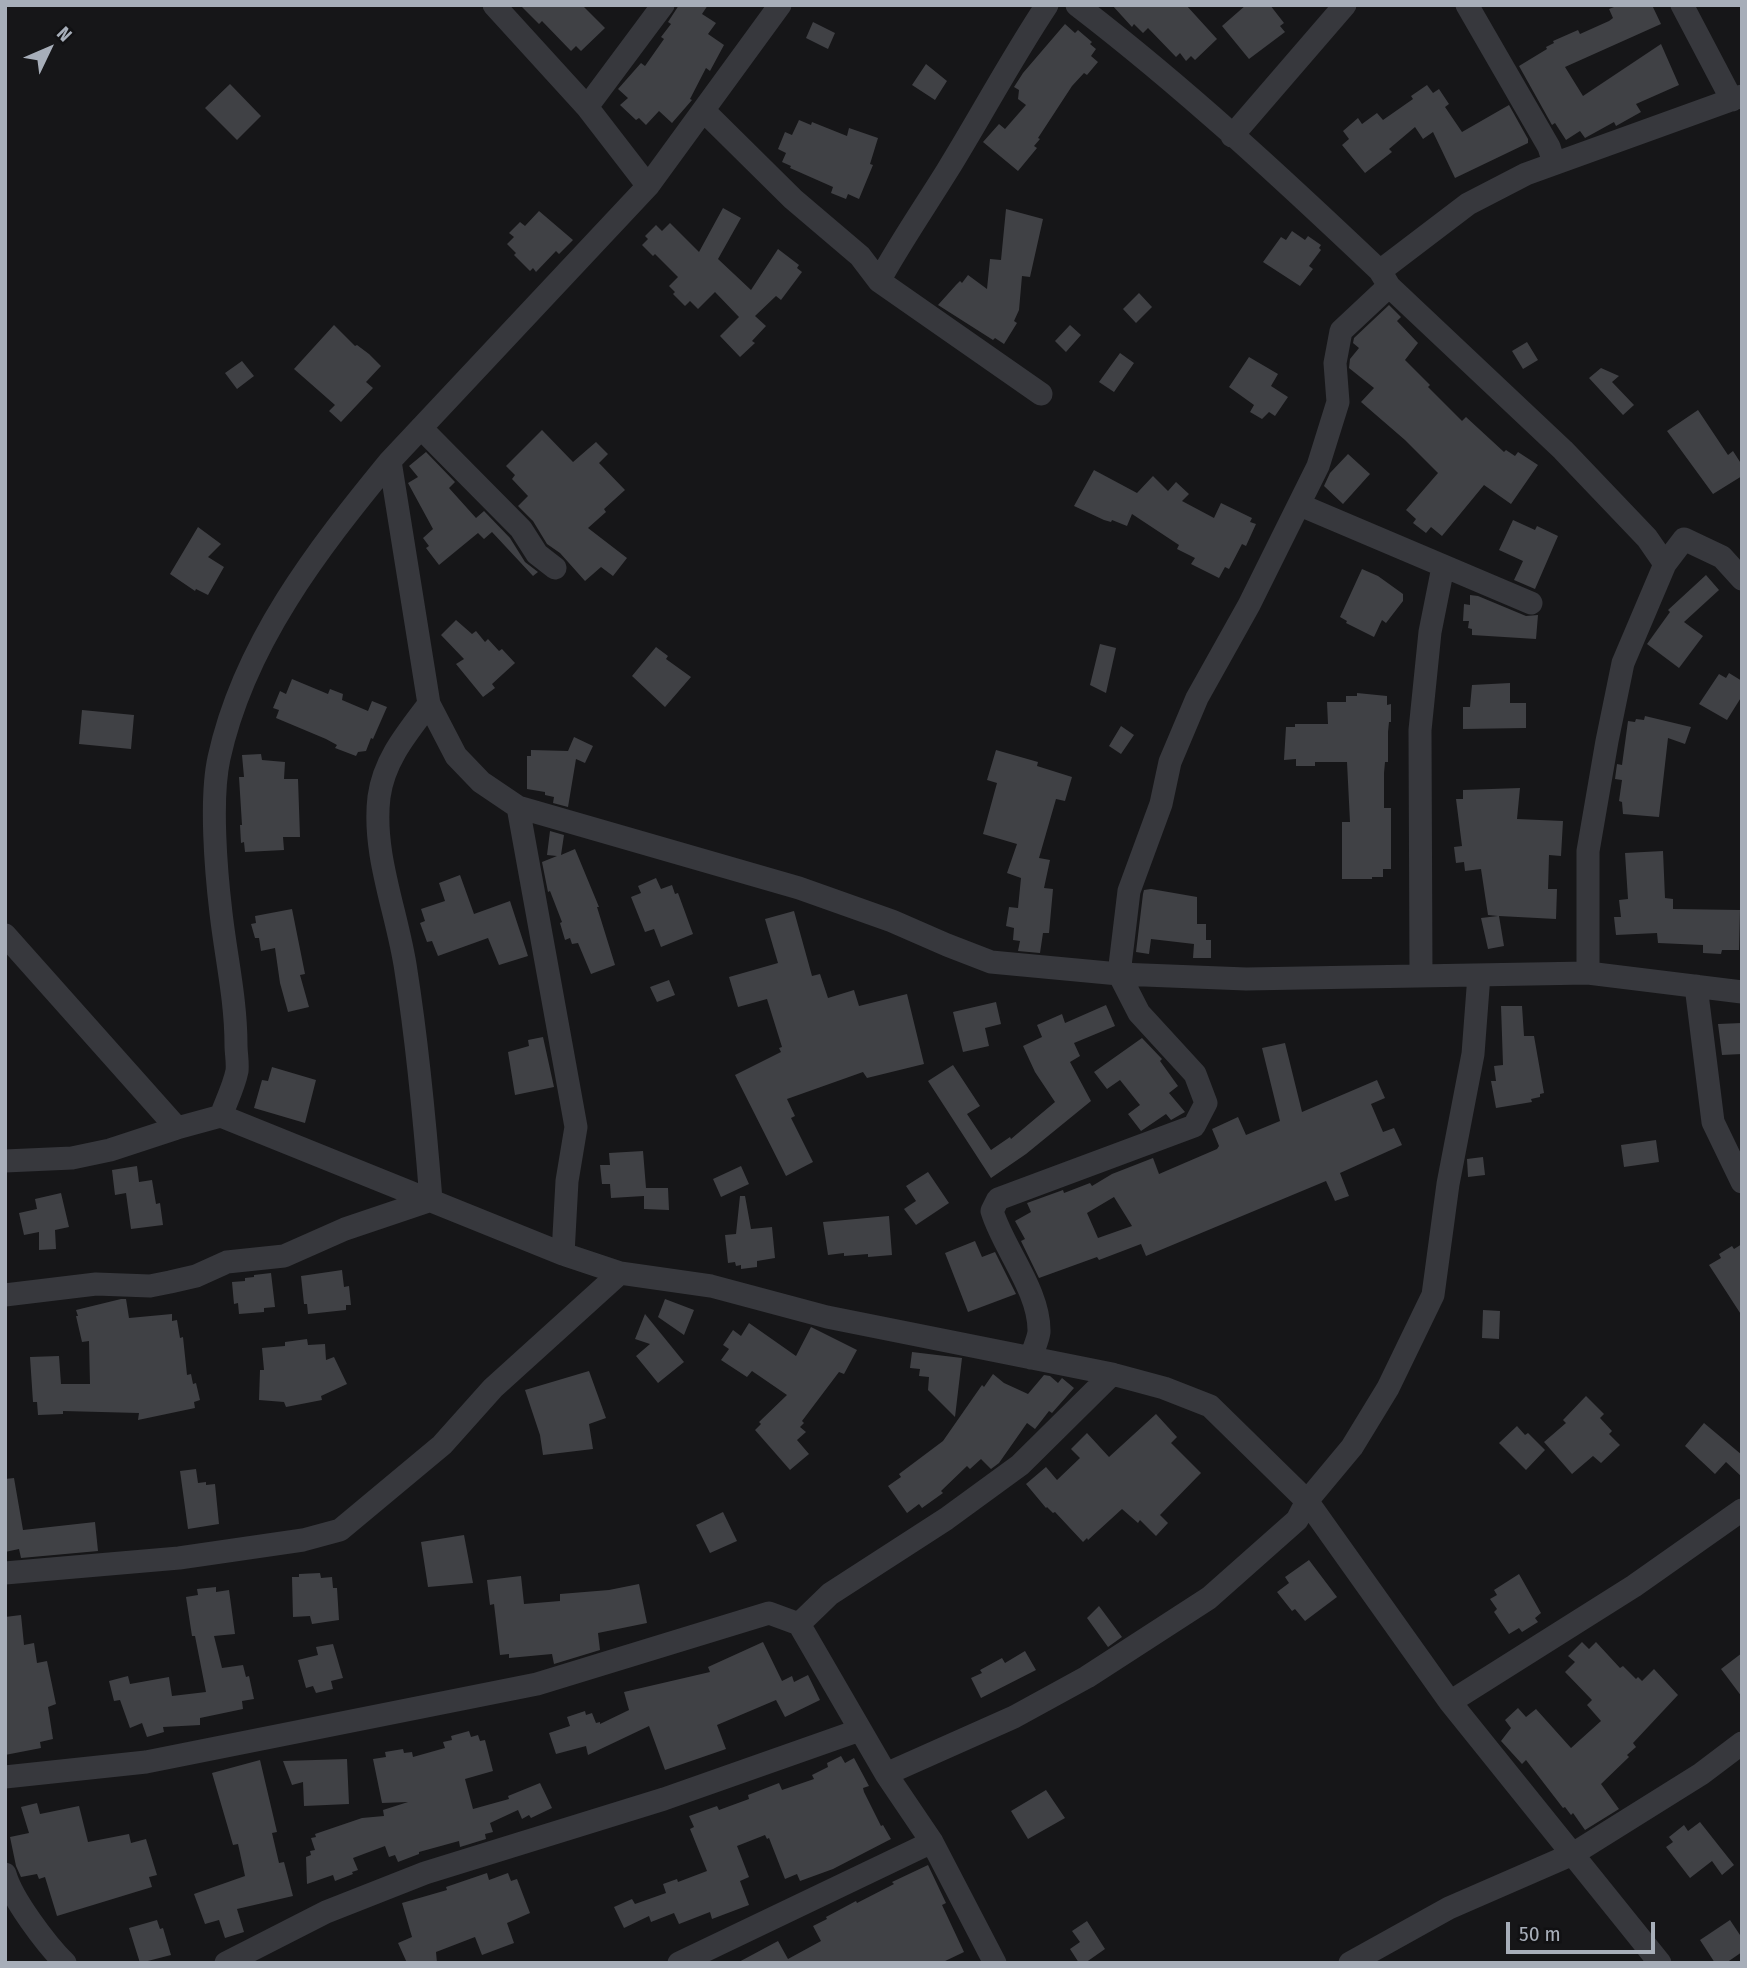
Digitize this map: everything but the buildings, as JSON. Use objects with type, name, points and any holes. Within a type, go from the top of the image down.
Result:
[{"type":"street","points":[[494,5],[587,107],[648,186]]},
{"type":"street","points":[[587,107],[663,5]]},
{"type":"street","points":[[221,1116],[237,1071],[237,1059],[236,1011],[221,911],[215,823],[218,760],[236,700],[268,628],[326,539],[390,461],[648,186],[780,5]]},
{"type":"street","points":[[879,281],[1047,5]]},
{"type":"street","points":[[1077,5],[1129,45],[1303,198],[1563,450],[1647,538],[1665,564]]},
{"type":"street","points":[[1232,136],[1345,5]]},
{"type":"street","points":[[1467,5],[1549,147],[1554,163]]},
{"type":"street","points":[[1031,1358],[1039,1334],[1037,1314],[1015,1257],[998,1228],[992,1211],[998,1199],[1194,1126],[1206,1103],[1195,1074],[1139,1013],[1119,974],[1129,891],[1161,804],[1170,762],[1197,698],[1249,605],[1318,466],[1338,402],[1335,363],[1341,331],[1384,279],[1468,204],[1526,174],[1737,98],[1682,5]]},
{"type":"street","points":[[704,111],[793,199],[860,256],[879,281],[1041,394]]},
{"type":"street","points":[[421,428],[521,529],[537,554],[555,568]]},
{"type":"street","points":[[390,461],[429,705],[456,756],[481,782],[518,807],[799,888],[892,921],[991,962],[1119,974],[1246,979],[1588,973],[1742,992]]},
{"type":"street","points":[[1300,505],[1531,603]]},
{"type":"street","points":[[1588,973],[1588,852],[1623,663],[1665,564],[1685,539],[1721,556],[1742,579]]},
{"type":"street","points":[[1421,976],[1420,730],[1430,632],[1443,567]]},
{"type":"street","points":[[429,705],[395,748],[379,795],[378,834],[406,970],[431,1200]]},
{"type":"street","points":[[518,807],[576,1128],[567,1181],[563,1254]]},
{"type":"street","points":[[5,935],[177,1128]]},
{"type":"street","points":[[886,1774],[1026,1710],[1087,1677],[1198,1605],[1297,1520],[1307,1501],[1352,1447],[1381,1400],[1433,1295],[1448,1184],[1473,1054],[1479,975]]},
{"type":"street","points":[[1696,986],[1713,1122],[1742,1182]]},
{"type":"street","points":[[5,1161],[72,1158],[110,1150],[221,1116],[563,1254],[620,1273],[711,1286],[827,1317],[1112,1374],[1164,1388],[1210,1406],[1307,1501],[1450,1702],[1660,1963]]},
{"type":"street","points":[[5,1295],[96,1283],[150,1286],[170,1282],[196,1276],[227,1262],[284,1256],[345,1230],[431,1200]]},
{"type":"street","points":[[5,1573],[179,1558],[303,1540],[340,1530],[442,1445],[493,1388],[620,1273]]},
{"type":"street","points":[[800,1624],[830,1594],[946,1519],[1020,1465],[1112,1374]]},
{"type":"street","points":[[1450,1702],[1634,1586],[1742,1510]]},
{"type":"street","points":[[5,1777],[146,1762],[537,1684],[769,1613],[800,1624],[886,1774],[932,1842],[995,1963]]},
{"type":"street","points":[[226,1963],[326,1912],[425,1873],[664,1799],[860,1730]]},
{"type":"street","points":[[1350,1963],[1449,1908],[1573,1854],[1700,1774],[1742,1742]]},
{"type":"street","points":[[679,1963],[932,1842]]},
{"type":"street","points":[[5,1874],[9,1888],[55,1960]]}]
